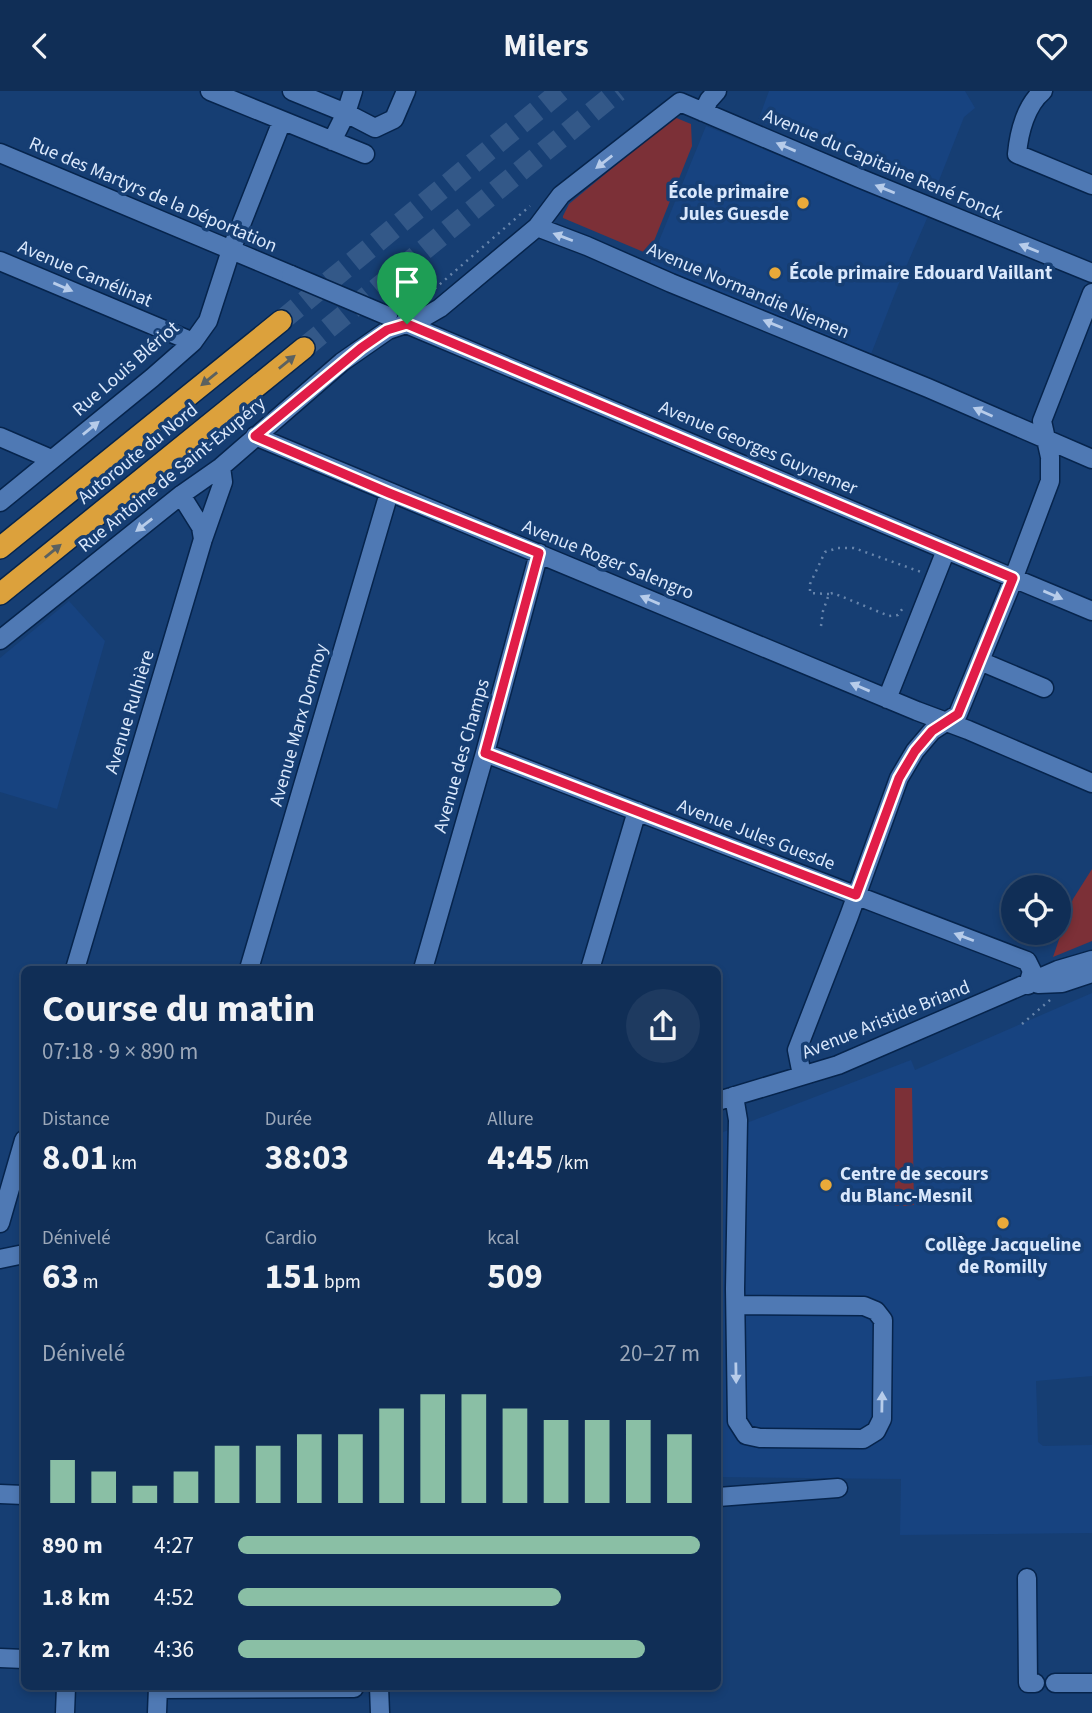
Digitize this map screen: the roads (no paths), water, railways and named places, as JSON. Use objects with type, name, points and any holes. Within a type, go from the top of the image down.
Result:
[{"type":"highway","name":"Autoroute du Nord","points":[[0,548],[281,321]]},
{"type":"highway","name":"Autoroute du Nord","points":[[0,594],[304,348]]},
{"type":"street","points":[[210,91],[365,154]]},
{"type":"street","points":[[292,91],[375,128],[394,119],[406,91]]},
{"type":"street","points":[[332,141],[353,91]]},
{"type":"street","points":[[703,112],[716,91]]},
{"type":"street","points":[[1043,91],[1036,97],[1019,133],[1017,154],[1092,185]]},
{"type":"street","name":"Avenue du Capitaine René Fonck","points":[[537,227],[561,195],[680,102],[1092,273]]},
{"type":"street","name":"Rue Louis Blériot","points":[[0,502],[193,342],[208,321],[231,250],[282,121]]},
{"type":"street","name":"Rue des Martyrs de la Déportation","points":[[0,153],[388,316]]},
{"type":"street","points":[[407,324],[440,308],[537,227]]},
{"type":"street","name":"Avenue Normandie Niemen","points":[[537,227],[929,388],[1092,459]]},
{"type":"street","name":"Avenue Camélinat","points":[[0,261],[193,342]]},
{"type":"street","points":[[802,1075],[797,1050],[899,778],[915,751],[932,731],[958,714],[1050,481],[1050,457],[1042,421],[1092,293]]},
{"type":"street","name":"Avenue Georges Guynemer","points":[[388,316],[1092,611]]},
{"type":"street","name":"Rue Antoine de Saint-Exupéry","points":[[0,640],[181,495],[221,467],[361,348],[387,330],[407,324]]},
{"type":"street","name":"Avenue Roger Salengro","points":[[255,436],[1092,783]]},
{"type":"street","points":[[0,437],[51,459]]},
{"type":"street","name":"Avenue Rulhière","points":[[76,966],[223,482],[221,467]]},
{"type":"street","name":"Avenue Marx Dormoy","points":[[250,966],[389,493]]},
{"type":"street","points":[[181,495],[201,527],[204,539]]},
{"type":"street","points":[[887,699],[946,550]]},
{"type":"street","name":"Avenue des Champs","points":[[424,966],[539,553]]},
{"type":"street","points":[[980,661],[1044,688]]},
{"type":"street","name":"Avenue Jules Guesde","points":[[485,753],[1027,961],[1032,971],[1028,985]]},
{"type":"street","points":[[591,966],[636,811]]},
{"type":"street","name":"Avenue Aristide Briand","points":[[726,1099],[838,1065],[1058,970],[1092,960]]},
{"type":"street","name":"Avenue Aristide Briand","points":[[1028,985],[1062,983],[1092,973]]},
{"type":"street","points":[[726,1099],[738,1120],[736,1305],[737,1421],[746,1435],[760,1438],[863,1439],[876,1431],[882,1419],[883,1321],[876,1311],[864,1306],[736,1305]]},
{"type":"street","points":[[0,1223],[21,1150]]},
{"type":"street","points":[[0,1259],[21,1255]]},
{"type":"street","points":[[721,1497],[838,1488]]},
{"type":"street","points":[[0,1494],[21,1495]]},
{"type":"street","points":[[1027,1578],[1028,1683],[1035,1683]]},
{"type":"street","points":[[0,1658],[21,1659]]},
{"type":"street","points":[[1055,1683],[1092,1683]]},
{"type":"street","points":[[65,1713],[66,1690]]},
{"type":"street","points":[[157,1713],[158,1690]]},
{"type":"street","points":[[379,1690],[380,1713]]},
{"type":"tunnel","points":[[281,321],[561,91]]},
{"type":"tunnel","points":[[304,348],[618,91]]},
{"type":"place","name":"École primaire Jules Guesde","points":[[803,203]]},
{"type":"place","name":"École primaire Edouard Vaillant","points":[[775,273]]},
{"type":"place","name":"Centre de secours du Blanc-Mesnil","points":[[826,1185]]},
{"type":"place","name":"Collège Jacqueline de Romilly","points":[[1003,1223]]}]
